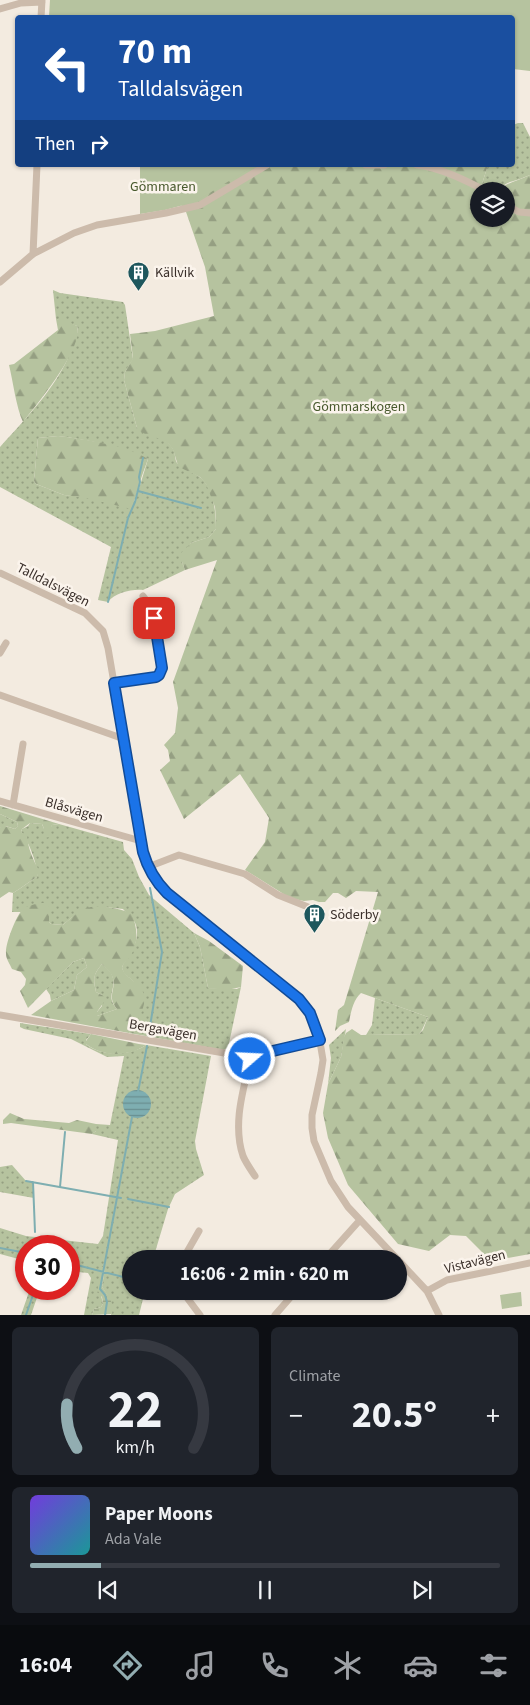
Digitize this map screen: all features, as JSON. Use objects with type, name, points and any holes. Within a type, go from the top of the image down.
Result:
[{"type":"street","points":[[0,9],[21,3],[42,1],[41,15]]},
{"type":"street","points":[[33,254],[37,167]]},
{"type":"street","points":[[0,282],[33,254],[74,233],[97,225],[166,213],[200,204],[263,167]]},
{"type":"street","points":[[432,167],[470,184]]},
{"type":"street","points":[[515,210],[530,213]]},
{"type":"street","name":"Talldalsvägen","points":[[0,573],[85,613],[103,631],[108,648],[141,841],[152,876],[167,893],[299,999],[310,1013],[320,1040],[322,1066],[312,1115],[313,1135],[331,1181],[348,1208],[388,1250]]},
{"type":"street","points":[[114,683],[156,677],[161,672],[162,668],[152,608],[143,596]]},
{"type":"street","points":[[0,653],[6,643]]},
{"type":"street","points":[[0,695],[124,739]]},
{"type":"street","points":[[13,805],[24,744]]},
{"type":"street","name":"Blåsvägen","points":[[0,801],[141,841]]},
{"type":"street","points":[[148,867],[179,855],[245,874],[278,895],[313,909]]},
{"type":"street","name":"Bergavägen","points":[[0,1015],[251,1056],[320,1040]]},
{"type":"street","points":[[251,1056],[239,1115],[238,1134],[244,1158],[255,1176]]},
{"type":"street","points":[[333,1250],[360,1220]]},
{"type":"street","points":[[188,1250],[199,1231]]},
{"type":"street","name":"Vistavägen","points":[[427,1291],[447,1280],[461,1281],[530,1263]]},
{"type":"street","name":"Talldalsvägen","points":[[407,1270],[427,1291],[439,1315]]},
{"type":"street","points":[[189,1300],[200,1315]]},
{"type":"street","points":[[275,1315],[288,1300]]},
{"type":"green space","points":[[50,0],[530,0],[530,71],[515,69],[515,15],[49,15]]},
{"type":"green space","points":[[523,123],[530,137],[530,175],[510,182],[483,182],[487,167],[515,167],[515,124]]},
{"type":"green space","name":"Gömmaren","points":[[140,167],[252,167],[195,202],[140,214]]},
{"type":"green space","name":"Gömmarskogen","points":[[142,167],[487,167],[483,182],[470,182],[470,227],[515,227],[514,182],[530,175],[530,1254],[491,1261],[466,1236],[450,1235],[429,1251],[398,1244],[348,1185],[328,1138],[323,1113],[328,1084],[341,1057],[344,1037],[352,1029],[361,1035],[419,1034],[423,1030],[428,1017],[361,993],[354,1003],[349,1022],[340,1026],[335,1031],[338,1010],[344,1005],[378,892],[356,891],[346,898],[338,893],[333,893],[325,902],[290,898],[245,870],[265,842],[269,818],[240,774],[184,819],[160,770],[170,761],[168,750],[164,745],[175,733],[178,708],[173,682],[217,560],[185,570],[181,553],[191,543],[209,537],[216,529],[215,507],[206,484],[200,477],[179,467],[172,448],[164,441],[145,434],[137,428],[124,380],[125,372],[133,358],[130,334],[155,331],[214,316],[205,267],[185,209]]},
{"type":"green space","points":[[53,290],[60,293],[123,302],[133,359],[125,372],[124,380],[137,428],[157,436],[170,445],[178,464],[201,478],[209,488],[215,509],[216,529],[209,537],[191,543],[182,562],[185,570],[143,590],[133,590],[119,594],[108,602],[98,600],[111,547],[0,487],[0,447],[33,411],[53,384],[69,356],[77,334],[77,326],[56,319]],"holes":[[[58,436],[115,447],[148,459],[135,502],[64,495],[36,484],[34,481],[38,438]]]},
{"type":"green space","points":[[56,319],[64,320],[77,326],[77,336],[67,361],[58,376],[23,422],[9,365],[14,364],[58,330]]},
{"type":"green space","points":[[58,436],[116,446],[148,459],[131,509],[86,498],[64,495],[36,484],[34,481],[38,438]]},
{"type":"green space","points":[[0,806],[59,824],[52,825],[49,837],[45,838],[42,824],[30,823],[22,829],[21,832],[27,836],[31,854],[39,870],[37,877],[13,893],[9,892],[0,898],[0,828],[2,825],[15,829],[18,826],[17,822],[0,814]]},
{"type":"green space","points":[[0,814],[17,822],[18,826],[15,829],[6,826],[0,828]]},
{"type":"green space","points":[[30,823],[42,824],[44,829],[50,829],[52,825],[59,824],[123,842],[124,850],[132,859],[149,895],[194,933],[200,947],[208,988],[237,989],[241,987],[228,1048],[223,1050],[129,1033],[138,1020],[134,982],[124,973],[122,968],[134,947],[137,929],[133,919],[123,909],[91,908],[84,910],[63,925],[51,924],[49,922],[49,907],[12,912],[13,893],[37,877],[32,854],[21,832]]},
{"type":"green space","points":[[47,903],[49,907],[49,922],[51,924],[63,925],[79,912],[91,907],[111,908],[131,913],[135,924],[136,942],[132,953],[122,968],[142,991],[144,1003],[140,1016],[129,1033],[31,1015],[51,1001],[74,990],[77,975],[87,967],[84,958],[73,962],[28,1008],[20,991],[25,985],[26,979],[21,972],[12,969],[7,958],[6,949],[20,913],[27,907]],"holes":[[[102,964],[113,979],[112,1000],[117,1009],[97,1016],[97,1012],[106,999],[96,992],[94,984],[95,974]]]},
{"type":"green space","points":[[194,933],[209,941],[243,966],[241,987],[227,990],[208,988],[200,947]]},
{"type":"green space","points":[[84,958],[87,967],[77,975],[74,990],[51,1001],[46,989],[73,962]]},
{"type":"green space","points":[[102,964],[113,978],[111,995],[113,1004],[117,1009],[97,1016],[97,1012],[102,1006],[102,995],[96,992],[94,980],[95,974]]},
{"type":"green space","points":[[375,998],[428,1017],[422,1030],[419,1034],[366,1035],[372,1025]]},
{"type":"green space","points":[[20,1023],[91,1034],[86,1040],[86,1044],[107,1053],[124,1053],[146,1045],[211,1056],[195,1141],[204,1175],[175,1194],[168,1209],[156,1250],[122,1250],[122,1300],[143,1300],[139,1315],[111,1315],[111,1304],[102,1287],[105,1267],[103,1266],[101,1295],[103,1304],[101,1307],[94,1309],[92,1315],[84,1315],[91,1278],[88,1273],[80,1272],[80,1242],[98,1244],[103,1236],[118,1140],[92,1134],[96,1131],[96,1124],[110,1125],[124,1056],[107,1057],[71,1039],[20,1027]]},
{"type":"green space","points":[[346,1029],[341,1057],[328,1084],[331,1058],[329,1045]]},
{"type":"green space","points":[[91,1034],[146,1045],[132,1052],[108,1053],[86,1044]]},
{"type":"green space","points":[[10,1113],[24,1119],[69,1123],[77,1120],[96,1124],[96,1131],[92,1134],[11,1123],[3,1124],[3,1120]]},
{"type":"green space","points":[[12,1165],[26,1181],[33,1182],[34,1198],[0,1192],[0,1167]]},
{"type":"green space","points":[[0,1228],[23,1235],[15,1235],[15,1258],[0,1254]]},
{"type":"green space","points":[[102,1266],[105,1267],[102,1287],[112,1303],[112,1314],[92,1315],[94,1309],[101,1307],[103,1304],[102,1297],[97,1292]]},
{"type":"green space","points":[[521,1292],[522,1306],[502,1309],[500,1295]]},
{"type":"green space","points":[[26,1300],[36,1300],[31,1315],[21,1315]]},
{"type":"water","points":[[137,1090],[147,1094],[151,1104],[147,1114],[137,1118],[127,1114],[123,1104],[127,1094]]},
{"type":"waterway","points":[[108,602],[128,518],[135,502],[140,482],[139,477],[143,458]]},
{"type":"waterway","points":[[138,491],[201,508]]},
{"type":"waterway","points":[[148,1039],[162,952],[150,888]]},
{"type":"waterway","points":[[138,1092],[147,1046]]},
{"type":"waterway","points":[[105,1315],[107,1302],[105,1295],[100,1289],[132,1117]]},
{"type":"waterway","points":[[60,1187],[65,1132]]},
{"type":"waterway","points":[[26,1181],[121,1198]]},
{"type":"waterway","points":[[33,1182],[35,1232]]},
{"type":"waterway","points":[[128,1199],[169,1207]]},
{"type":"waterway","points":[[0,1248],[15,1251]]},
{"type":"waterway","points":[[80,1266],[122,1277]]},
{"type":"waterway","points":[[26,1315],[31,1300]]},
{"type":"place","name":"Källvik","points":[[139,292]]},
{"type":"place","name":"Söderby","points":[[314,934]]},
{"type":"route","points":[[154,618],[162,668],[161,672],[156,677],[114,683],[143,852],[148,867],[159,885],[180,905],[299,999],[310,1013],[320,1040],[251,1056],[250,1059]]}]
